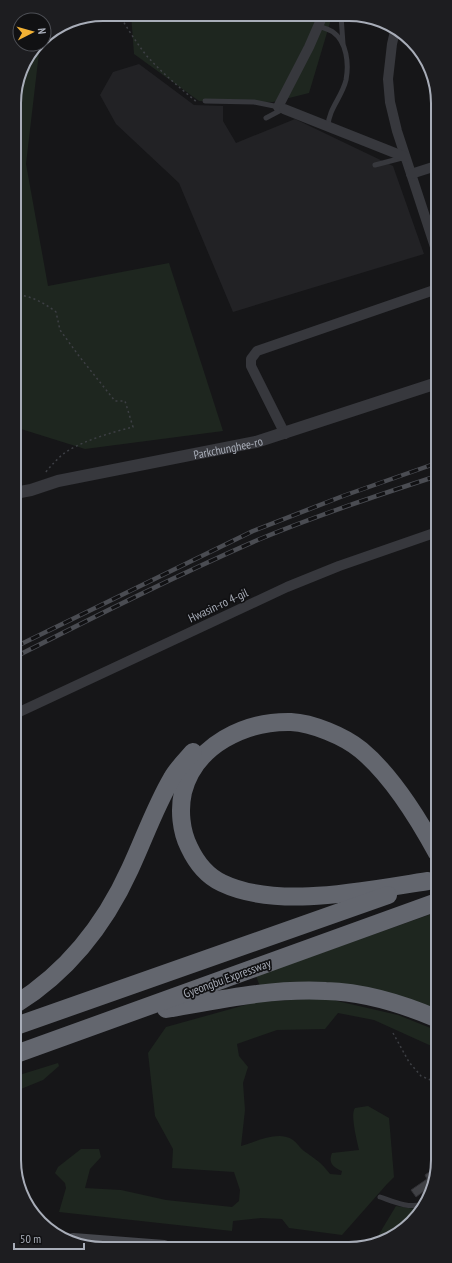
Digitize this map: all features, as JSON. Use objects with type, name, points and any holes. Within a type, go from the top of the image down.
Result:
[{"type":"highway","points":[[21,1000],[66,964],[102,922],[116,898],[173,777],[196,749],[210,737],[229,725],[258,715],[275,712],[289,712],[323,718],[352,731],[371,744],[396,771],[416,796],[431,821]]},
{"type":"highway","points":[[431,843],[407,803],[384,774],[356,746],[341,737],[319,728],[292,722],[272,723],[240,731],[221,741],[196,763],[185,786],[181,800],[182,827],[186,842],[205,871],[222,884],[252,893],[304,896],[336,895],[431,879]]},
{"type":"highway","name":"Gyeongbu Expressway","points":[[21,1024],[431,879]]},
{"type":"highway","name":"Gyeongbu Expressway","points":[[21,1052],[431,904]]},
{"type":"highway","points":[[116,1018],[232,997],[273,992],[326,990],[349,993],[379,1000],[412,1009],[431,1016]]},
{"type":"street","points":[[320,21],[281,108],[405,157]]},
{"type":"street","points":[[394,35],[388,79],[390,102],[396,131],[431,235]]},
{"type":"street","points":[[411,174],[431,168]]},
{"type":"street","points":[[285,434],[251,366],[251,359],[257,351],[431,291]]},
{"type":"street","name":"Parkchunghee-ro","points":[[21,492],[58,481],[256,442],[285,434],[431,385]]},
{"type":"street","name":"Hwasin-ro 4-gil","points":[[21,711],[287,587],[339,566],[431,534]]},
{"type":"lane","points":[[328,126],[329,117],[346,80],[347,57],[343,44],[341,21]]},
{"type":"lane","points":[[318,26],[333,32],[343,44]]},
{"type":"lane","points":[[205,101],[254,102],[281,108]]},
{"type":"lane","points":[[266,118],[281,108]]},
{"type":"lane","points":[[375,165],[405,157]]},
{"type":"lane","points":[[380,1198],[400,1204],[418,1205]]},
{"type":"path","points":[[123,21],[130,34],[146,55],[165,74],[200,105],[205,101]]},
{"type":"path","points":[[21,295],[27,296],[44,304],[56,312],[60,330],[79,356],[115,401],[125,400],[133,427],[106,434],[69,450],[37,481],[31,490]]},
{"type":"path","points":[[393,1033],[409,1062],[421,1076],[431,1080]]},
{"type":"shaded area","points":[[132,21],[331,21],[309,93],[273,102],[199,101],[134,54]]},
{"type":"shaded area","points":[[39,52],[26,164],[48,286],[169,263],[223,431],[85,449],[21,429],[21,98],[25,77],[29,67]]},
{"type":"shaded area","points":[[139,64],[194,105],[223,106],[223,121],[236,143],[295,119],[393,166],[424,254],[233,312],[179,183],[116,124],[100,95],[113,72]]},
{"type":"shaded area","points":[[431,914],[431,1007],[393,995],[261,989],[256,976]]},
{"type":"shaded area","points":[[324,998],[398,1015],[431,1028],[431,1046],[374,1020],[338,1013],[325,1029],[277,1030],[237,1044],[239,1056],[248,1067],[243,1083],[245,1110],[241,1146],[274,1136],[287,1137],[293,1140],[303,1150],[324,1166],[330,1174],[341,1175],[342,1171],[332,1164],[331,1156],[332,1153],[359,1150],[353,1116],[355,1108],[368,1106],[389,1118],[394,1177],[342,1235],[289,1228],[282,1219],[261,1218],[233,1221],[232,1231],[59,1212],[66,1188],[65,1183],[55,1173],[58,1167],[81,1149],[99,1149],[101,1157],[90,1169],[85,1188],[121,1190],[166,1200],[232,1207],[239,1201],[240,1190],[234,1172],[172,1168],[173,1149],[155,1116],[148,1053],[166,1027],[256,1002]]},
{"type":"shaded area","points":[[58,1063],[59,1066],[43,1080],[21,1089],[21,1074]]},
{"type":"shaded area","points":[[396,1206],[415,1209],[403,1222],[395,1228],[378,1236]]},
{"type":"building","points":[[430,1172],[425,1190],[416,1197],[411,1190],[427,1179],[425,1175]]},
{"type":"railway","points":[[21,644],[253,531],[343,496],[431,465]]},
{"type":"railway","points":[[21,654],[167,581],[260,539],[348,506],[431,478]]}]
